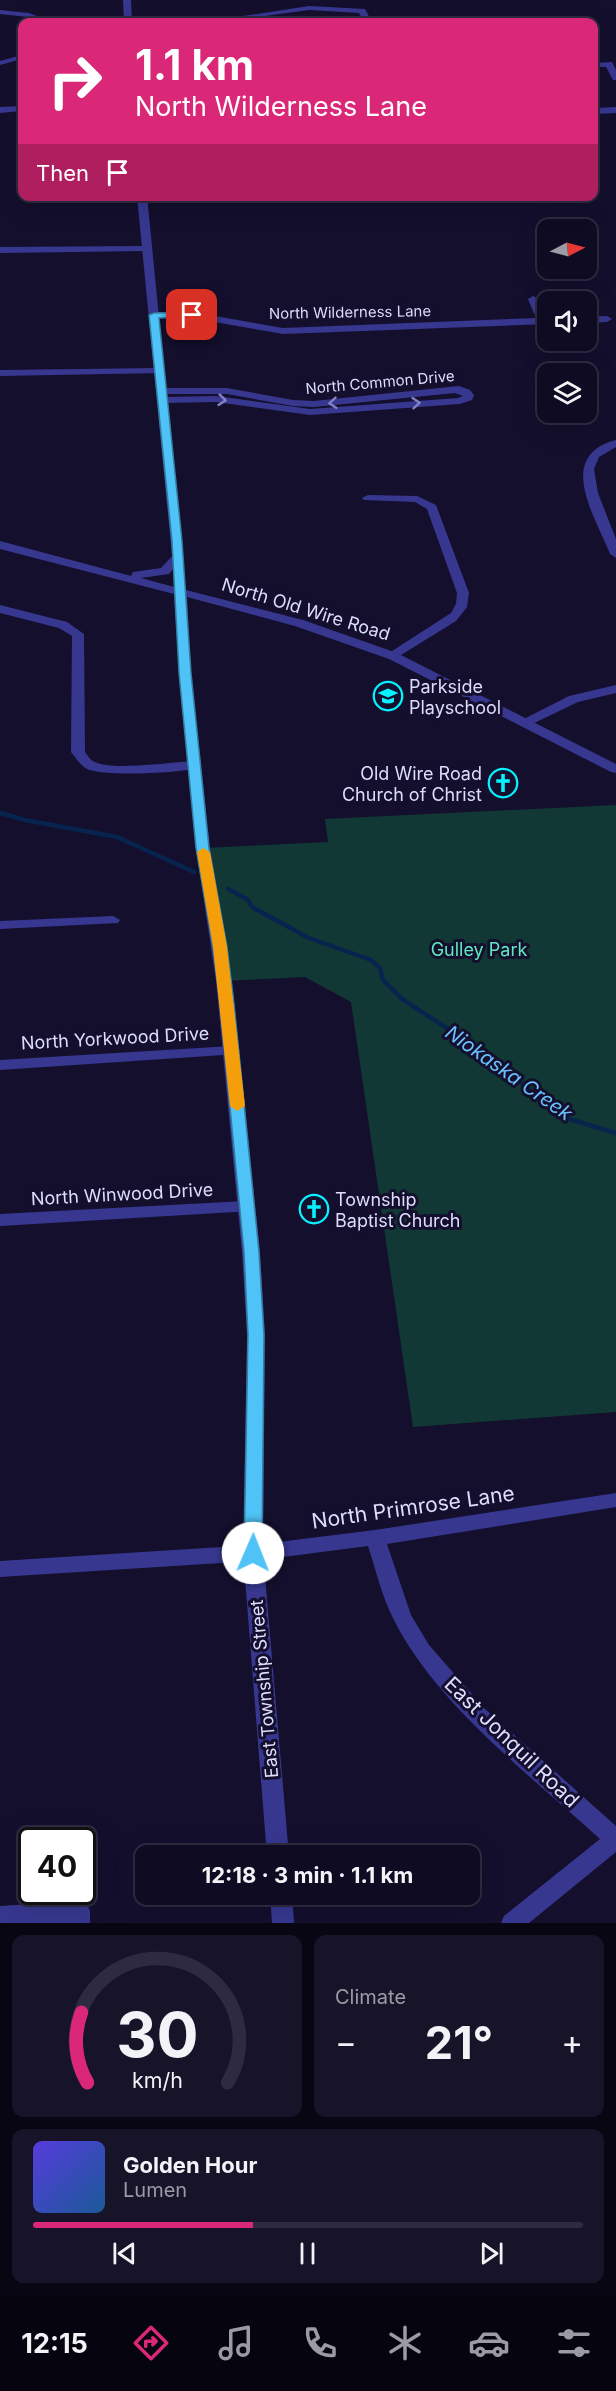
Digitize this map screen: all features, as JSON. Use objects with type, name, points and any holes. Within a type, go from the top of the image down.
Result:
[{"type":"street","points":[[127,0],[128,18]]},
{"type":"street","points":[[240,18],[321,8],[362,11],[366,18]]},
{"type":"street","points":[[0,12],[38,18]]},
{"type":"street","points":[[0,63],[18,58]]},
{"type":"street","points":[[598,65],[609,64],[616,78]]},
{"type":"street","points":[[0,110],[18,109]]},
{"type":"street","points":[[598,111],[616,110]]},
{"type":"street","name":"East Township Street","points":[[142,201],[178,556],[202,848],[220,947],[251,1252],[256,1335],[253,1553],[277,1845]]},
{"type":"street","points":[[0,250],[146,248]]},
{"type":"street","points":[[532,299],[537,308]]},
{"type":"street","name":"North Wilderness Lane","points":[[154,315],[192,315],[283,331],[537,322]]},
{"type":"street","points":[[597,319],[607,319]]},
{"type":"street","points":[[0,373],[159,371]]},
{"type":"street","name":"North Common Drive","points":[[454,389],[465,391],[469,395],[468,398],[460,401],[319,412],[292,411],[216,399],[163,395],[227,391],[293,403],[314,404],[438,393],[454,389]]},
{"type":"street","points":[[616,443],[597,453],[590,461],[587,477],[616,554]]},
{"type":"street","points":[[368,498],[417,499],[432,507],[463,593],[464,602],[460,611],[393,656]]},
{"type":"street","name":"North Old Wire Road","points":[[0,544],[309,626],[393,656],[616,769]]},
{"type":"street","points":[[110,572],[140,575],[158,573],[169,568],[178,556]]},
{"type":"street","points":[[0,609],[63,626],[78,634],[78,752],[84,761],[94,766],[112,768],[194,765]]},
{"type":"street","points":[[523,723],[574,699],[616,689]]},
{"type":"street","points":[[0,925],[113,920]]},
{"type":"street","name":"North Yorkwood Drive","points":[[0,1065],[232,1051]]},
{"type":"street","name":"North Winwood Drive","points":[[0,1220],[246,1207]]},
{"type":"street","name":"North Primrose Lane","points":[[0,1569],[253,1553],[375,1538],[616,1500]]},
{"type":"street","name":"East Jonquil Road","points":[[375,1538],[402,1617],[422,1651],[478,1715],[616,1840]]},
{"type":"street","points":[[512,1923],[616,1840]]},
{"type":"street","points":[[282,1905],[283,1923]]},
{"type":"street","points":[[0,1916],[79,1917]]},
{"type":"green space","name":"Gulley Park","points":[[616,805],[616,1412],[413,1427],[351,1002],[305,977],[224,981],[203,848],[328,842],[325,819]]},
{"type":"waterway","name":"Niokaska Creek","points":[[0,813],[25,820],[117,837],[194,872]]},
{"type":"waterway","name":"Niokaska Creek","points":[[228,889],[247,899],[252,907],[309,938],[371,960],[380,968],[383,980],[402,999],[499,1062],[540,1100],[566,1118],[616,1133]]},
{"type":"slow traffic","points":[[203,852],[220,947],[237,1106]]},
{"type":"place","name":"Parkside Playschool","points":[[388,696]]},
{"type":"place","name":"Old Wire Road Church of Christ","points":[[503,783]]},
{"type":"place","name":"Township Baptist Church","points":[[314,1209]]},
{"type":"route","points":[[192,315],[154,315],[177,541],[185,673],[202,848],[220,947],[227,1004],[251,1252],[256,1335],[253,1553]]}]
